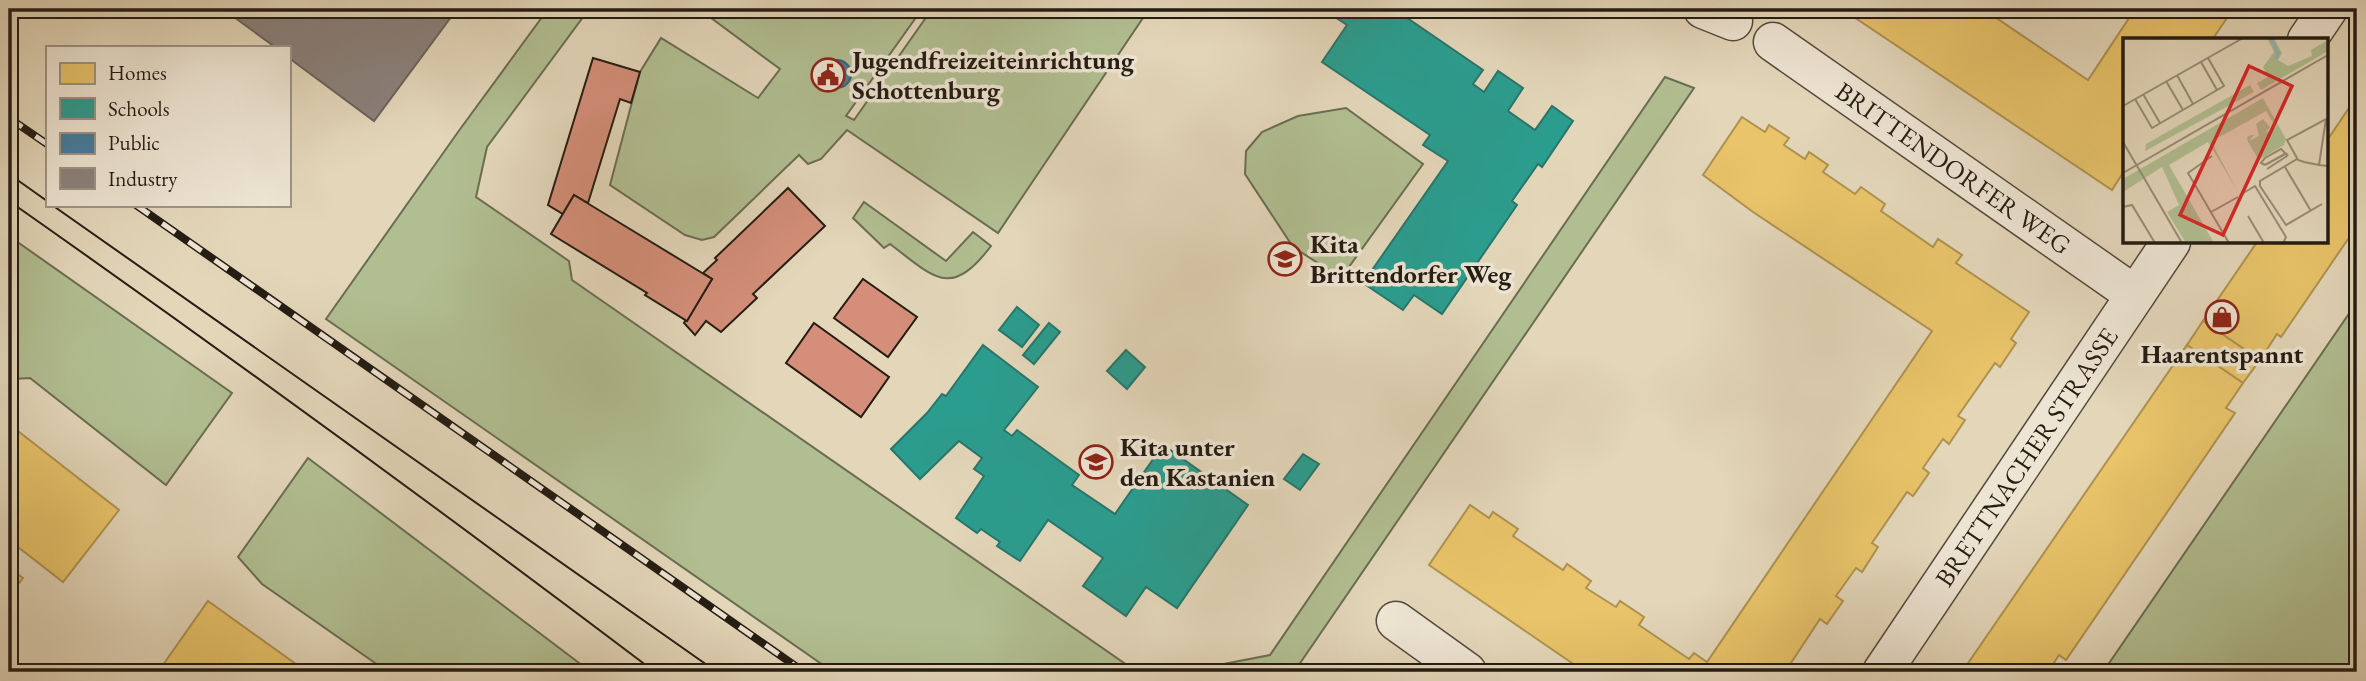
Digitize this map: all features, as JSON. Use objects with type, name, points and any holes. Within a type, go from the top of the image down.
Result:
[{"type":"street","points":[[2308,38],[2328,9]]},
{"type":"street","name":"BRITTENDORFER WEG","points":[[1773,42],[2135,295]]},
{"type":"street","name":"BRETTNACHER STRASSE","points":[[1882,672],[2170,243]]},
{"type":"street","points":[[1396,621],[1467,672]]},
{"type":"green space","points":[[548,9],[589,9],[487,147],[476,197],[569,261],[572,280],[1137,672],[833,672],[326,319]]},
{"type":"green space","points":[[699,9],[922,9],[846,116],[854,120],[932,9],[1149,9],[998,233],[847,130],[821,159],[808,164],[799,155],[714,237],[702,240],[685,235],[610,185],[640,72],[661,38],[758,98],[780,69]]},
{"type":"green space","points":[[1665,77],[1694,88],[1294,672],[1182,672],[1270,655]]},
{"type":"green space","points":[[1346,108],[1423,164],[1341,278],[1293,247],[1245,174],[1246,151],[1262,132],[1298,116]]},
{"type":"green space","points":[[864,202],[946,261],[973,232],[991,246],[977,263],[964,273],[953,278],[942,278],[919,266],[890,244],[884,248],[853,218]]},
{"type":"green space","points":[[9,236],[232,393],[166,485],[30,378],[13,379],[9,384]]},
{"type":"green space","points":[[2357,302],[2357,672],[2103,672]]},
{"type":"green space","points":[[308,458],[591,672],[388,672],[262,584],[238,557]]},
{"type":"building: Homes","points":[[1842,9],[1983,9],[2088,80],[2135,9],[2233,9],[2213,38],[2123,38],[2123,173],[2112,190]]},
{"type":"building: Homes","points":[[2357,96],[2357,226],[2281,337],[2277,334],[2260,360],[2203,321],[2256,243],[2328,243],[2328,139]]},
{"type":"building: Homes","points":[[1742,117],[1765,132],[1769,125],[1789,138],[1784,145],[1805,159],[1809,152],[1828,165],[1823,172],[1855,194],[1861,187],[1885,204],[1881,211],[1933,247],[1938,239],[1962,255],[1956,263],[2029,312],[2011,339],[2016,343],[2000,367],[1995,363],[1958,416],[1965,420],[1949,444],[1943,439],[1923,468],[1929,473],[1913,496],[1907,492],[1872,543],[1878,547],[1862,572],[1856,568],[1836,596],[1843,601],[1827,624],[1820,619],[1785,672],[1585,672],[1429,565],[1470,505],[1489,518],[1493,512],[1518,529],[1513,536],[1563,570],[1567,564],[1591,581],[1586,588],[1616,607],[1620,601],[1644,617],[1639,625],[1689,659],[1694,653],[1707,662],[1932,331],[1753,212],[1703,175]]},
{"type":"building: Homes","points":[[2203,321],[2260,360],[2243,383],[2187,345]]},
{"type":"building: Homes","points":[[2187,345],[2243,383],[2226,408],[2235,413],[2066,660],[2059,655],[2048,672],[1962,672]]},
{"type":"building: Homes","points":[[9,424],[119,510],[63,582],[9,540]]},
{"type":"building: Homes","points":[[9,568],[23,578],[9,596]]},
{"type":"building: Homes","points":[[208,601],[307,672],[158,672]]},
{"type":"building: Schools","points":[[1337,9],[1394,9],[1483,70],[1473,84],[1484,92],[1498,71],[1523,88],[1508,111],[1535,130],[1552,106],[1573,121],[1542,167],[1538,164],[1512,201],[1517,205],[1442,314],[1414,295],[1403,310],[1363,283],[1448,161],[1423,145],[1430,135],[1322,62],[1347,25],[1332,15]]},
{"type":"building: Schools","points":[[1017,307],[1039,325],[1022,347],[999,330]]},
{"type":"building: Schools","points":[[1049,323],[1060,332],[1034,364],[1023,355]]},
{"type":"building: Schools","points":[[983,345],[1038,387],[1004,430],[1012,436],[1017,430],[1079,475],[1072,485],[1115,514],[1163,445],[1248,505],[1177,608],[1146,587],[1126,616],[1083,586],[1103,558],[1048,520],[1020,561],[997,546],[1000,542],[981,529],[977,533],[956,518],[984,476],[974,469],[982,458],[959,441],[920,479],[891,449],[942,394],[946,396]]},
{"type":"building: Schools","points":[[1126,350],[1145,367],[1127,389],[1107,371]]},
{"type":"building: Schools","points":[[1303,454],[1319,464],[1300,490],[1284,479]]},
{"type":"building: Public","points":[[837,60],[847,64],[851,74],[847,84],[837,88],[827,84],[823,74],[827,64]]},
{"type":"building: Industry","points":[[223,9],[457,9],[374,121],[290,59],[290,46],[274,46]]},
{"type":"building: Other","points":[[593,58],[640,72],[631,103],[620,99],[588,203],[574,195],[563,214],[548,205]]},
{"type":"building: Other","points":[[788,188],[825,226],[753,294],[757,298],[721,332],[706,321],[695,335],[684,323],[712,279],[703,273],[717,260],[715,258]]},
{"type":"building: Other","points":[[574,195],[712,279],[687,321],[551,234]]},
{"type":"building: Other","points":[[863,279],[917,317],[888,357],[834,318]]},
{"type":"building: Other","points":[[814,323],[889,377],[861,417],[786,363]]},
{"type":"tram line","points":[[9,174],[46,200]]},
{"type":"tram line","points":[[9,201],[334,434],[655,672]]},
{"type":"tram line","points":[[53,206],[717,672]]},
{"type":"railway","points":[[9,118],[46,143]]},
{"type":"railway","points":[[137,206],[804,672]]},
{"type":"place","name":"Jugendfreizeiteinrichtung Schottenburg","points":[[828,75]]},
{"type":"place","name":"Kita Brittendorfer Weg","points":[[1285,259]]},
{"type":"place","name":"Haarentspannt","points":[[2222,317]]},
{"type":"place","name":"Kita unter den Kastanien","points":[[1096,462]]}]
